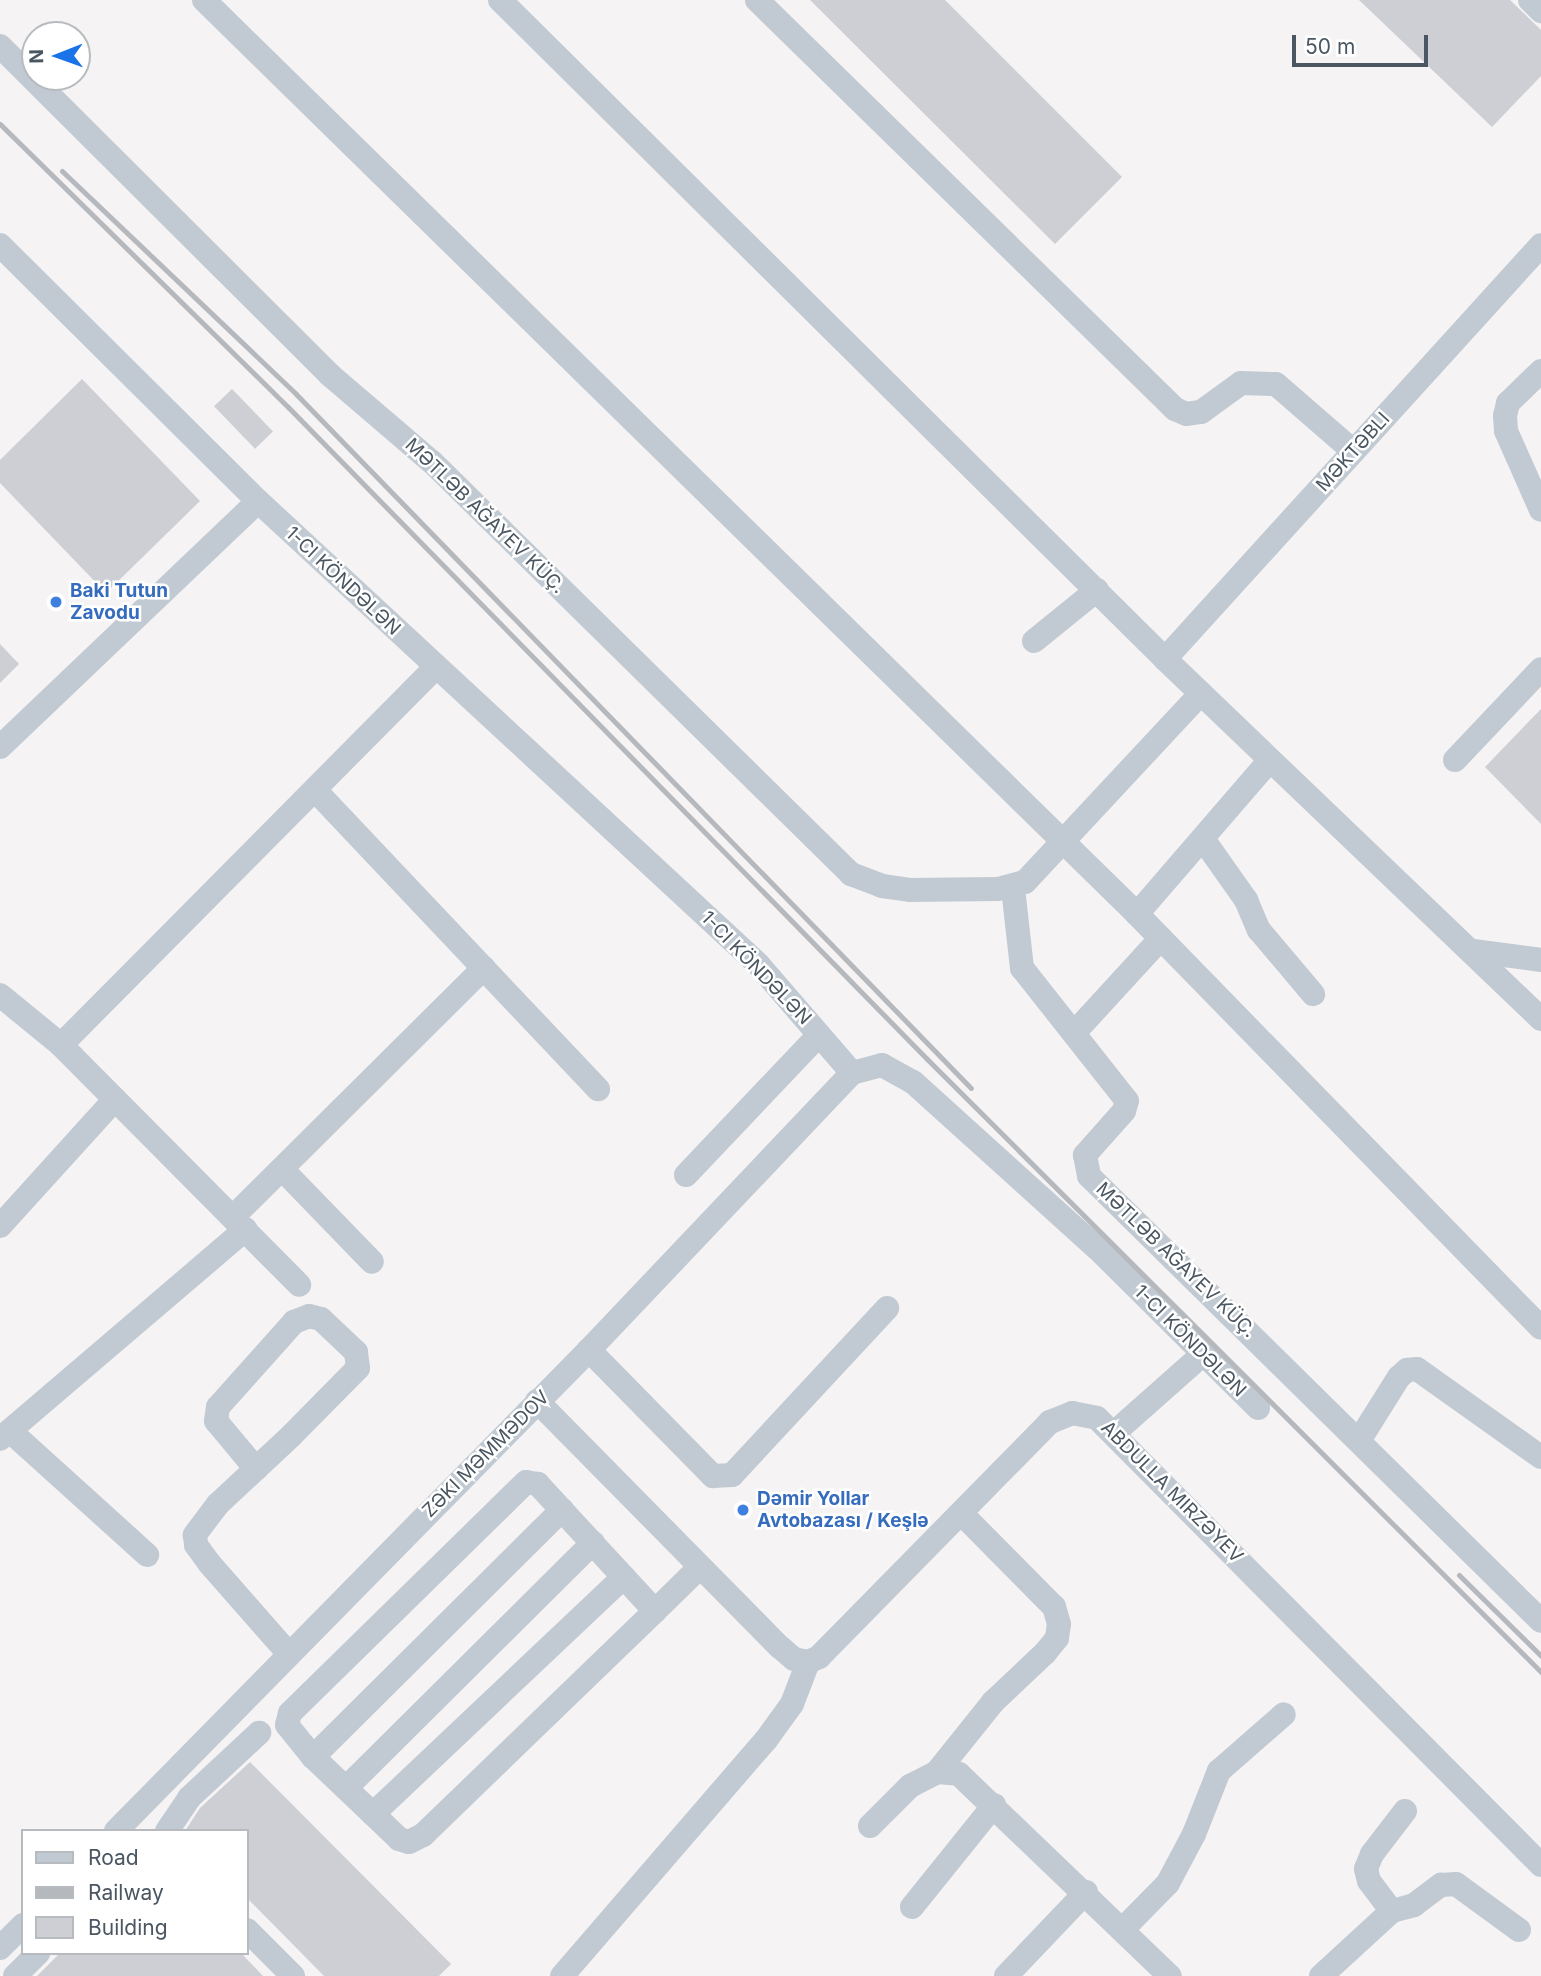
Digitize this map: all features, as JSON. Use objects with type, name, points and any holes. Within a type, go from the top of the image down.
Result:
[{"type":"street","points":[[204,0],[1137,914],[1541,1328]]},
{"type":"street","points":[[500,0],[1165,659],[1541,1019]]},
{"type":"street","points":[[757,0],[1175,409],[1186,414],[1201,412],[1241,383],[1276,384],[1353,452]]},
{"type":"street","points":[[1530,0],[1541,11]]},
{"type":"street","name":"MƏTLƏB AĞAYEV KÜÇ.","points":[[0,46],[330,375],[432,462],[851,874],[882,886],[911,890],[1013,888],[1022,968],[1075,1032],[1126,1101],[1124,1111],[1085,1156],[1089,1176],[1360,1439],[1541,1621]]},
{"type":"street","name":"1-CI KÖNDƏLƏN","points":[[0,244],[258,500],[435,668],[758,964],[852,1073],[882,1065],[913,1082],[1097,1248],[1258,1408]]},
{"type":"street","name":"MƏKTƏBLI","points":[[1165,659],[1541,245]]},
{"type":"street","points":[[1541,372],[1508,403],[1505,416],[1506,431],[1541,510]]},
{"type":"street","points":[[0,747],[258,500]]},
{"type":"street","points":[[1034,642],[1097,590]]},
{"type":"street","points":[[61,1045],[435,668]]},
{"type":"street","points":[[1455,760],[1541,669]]},
{"type":"street","points":[[1013,888],[1036,873],[1201,693]]},
{"type":"street","points":[[1137,914],[1270,760]]},
{"type":"street","points":[[316,790],[598,1089]]},
{"type":"street","points":[[1203,839],[1246,900],[1259,930],[1313,995]]},
{"type":"street","points":[[1075,1032],[1161,938]]},
{"type":"street","points":[[1473,951],[1541,960]]},
{"type":"street","points":[[147,1555],[5,1435],[240,1223],[282,1169],[484,968]]},
{"type":"street","points":[[0,995],[61,1045],[299,1285]]},
{"type":"street","points":[[686,1175],[819,1035]]},
{"type":"street","name":"ZƏKI MƏMMƏDOV","points":[[118,1829],[589,1350],[852,1073]]},
{"type":"street","points":[[0,1226],[115,1099]]},
{"type":"street","points":[[282,1169],[372,1262]]},
{"type":"street","points":[[589,1350],[713,1476],[732,1475],[887,1308]]},
{"type":"street","points":[[256,1469],[216,1421],[218,1407],[294,1322],[309,1316],[320,1319],[356,1352],[358,1368],[256,1469],[218,1504],[195,1535],[196,1545],[289,1654]]},
{"type":"street","points":[[1114,1433],[1202,1354]]},
{"type":"street","points":[[1360,1439],[1399,1377],[1406,1370],[1417,1369],[1541,1457]]},
{"type":"street","points":[[537,1401],[780,1647],[794,1659],[808,1662],[792,1704],[766,1741],[562,1976]]},
{"type":"street","name":"ABDULLA MIRZƏYEV","points":[[808,1662],[819,1657],[1059,1418],[1087,1414],[1114,1433],[1531,1849],[1541,1865]]},
{"type":"street","points":[[655,1611],[538,1484],[526,1482],[290,1713],[287,1725],[313,1757],[399,1839],[409,1842],[423,1835],[655,1611],[700,1567]]},
{"type":"street","points":[[313,1757],[562,1510]]},
{"type":"street","points":[[870,1826],[910,1786],[937,1772],[993,1702],[1045,1653],[1057,1638],[1059,1623],[1054,1608],[961,1513]]},
{"type":"street","points":[[346,1788],[593,1543]]},
{"type":"street","points":[[373,1814],[624,1577]]},
{"type":"street","points":[[1123,1929],[1168,1883],[1194,1835],[1219,1771],[1284,1714]]},
{"type":"street","points":[[168,1829],[189,1798],[259,1733]]},
{"type":"street","points":[[937,1772],[959,1774],[1086,1892],[1170,1976]]},
{"type":"street","points":[[912,1907],[994,1805]]},
{"type":"street","points":[[1392,1911],[1366,1869],[1372,1854],[1405,1811]]},
{"type":"street","points":[[1321,1976],[1392,1911],[1414,1905],[1441,1885],[1456,1884],[1520,1930]]},
{"type":"street","points":[[1006,1976],[1086,1892]]},
{"type":"street","points":[[0,1948],[21,1927]]},
{"type":"street","points":[[248,1931],[293,1976]]},
{"type":"street","points":[[16,1976],[36,1955]]},
{"type":"building","points":[[810,0],[945,0],[1122,177],[1055,244]]},
{"type":"building","points":[[1359,0],[1510,0],[1541,30],[1541,76],[1492,127]]},
{"type":"building","points":[[82,379],[200,501],[106,593],[0,483],[0,460]]},
{"type":"building","points":[[232,389],[273,431],[255,449],[214,406]]},
{"type":"building","points":[[0,644],[19,664],[0,683]]},
{"type":"building","points":[[1541,709],[1541,824],[1485,767]]},
{"type":"building","points":[[250,1762],[451,1964],[439,1976],[324,1976],[248,1899],[248,1829],[186,1829],[200,1808]]},
{"type":"building","points":[[58,1955],[243,1955],[263,1976],[37,1976]]},
{"type":"railway","points":[[0,124],[288,407],[927,1059],[1541,1672]]},
{"type":"railway","points":[[62,171],[296,394],[971,1088]]},
{"type":"railway","points":[[1459,1575],[1541,1656]]},
{"type":"place","name":"Baki Tutun Zavodu","points":[[56,602]]},
{"type":"place","name":"Dəmir Yollar Avtobazası / Keşlə","points":[[743,1510]]}]
